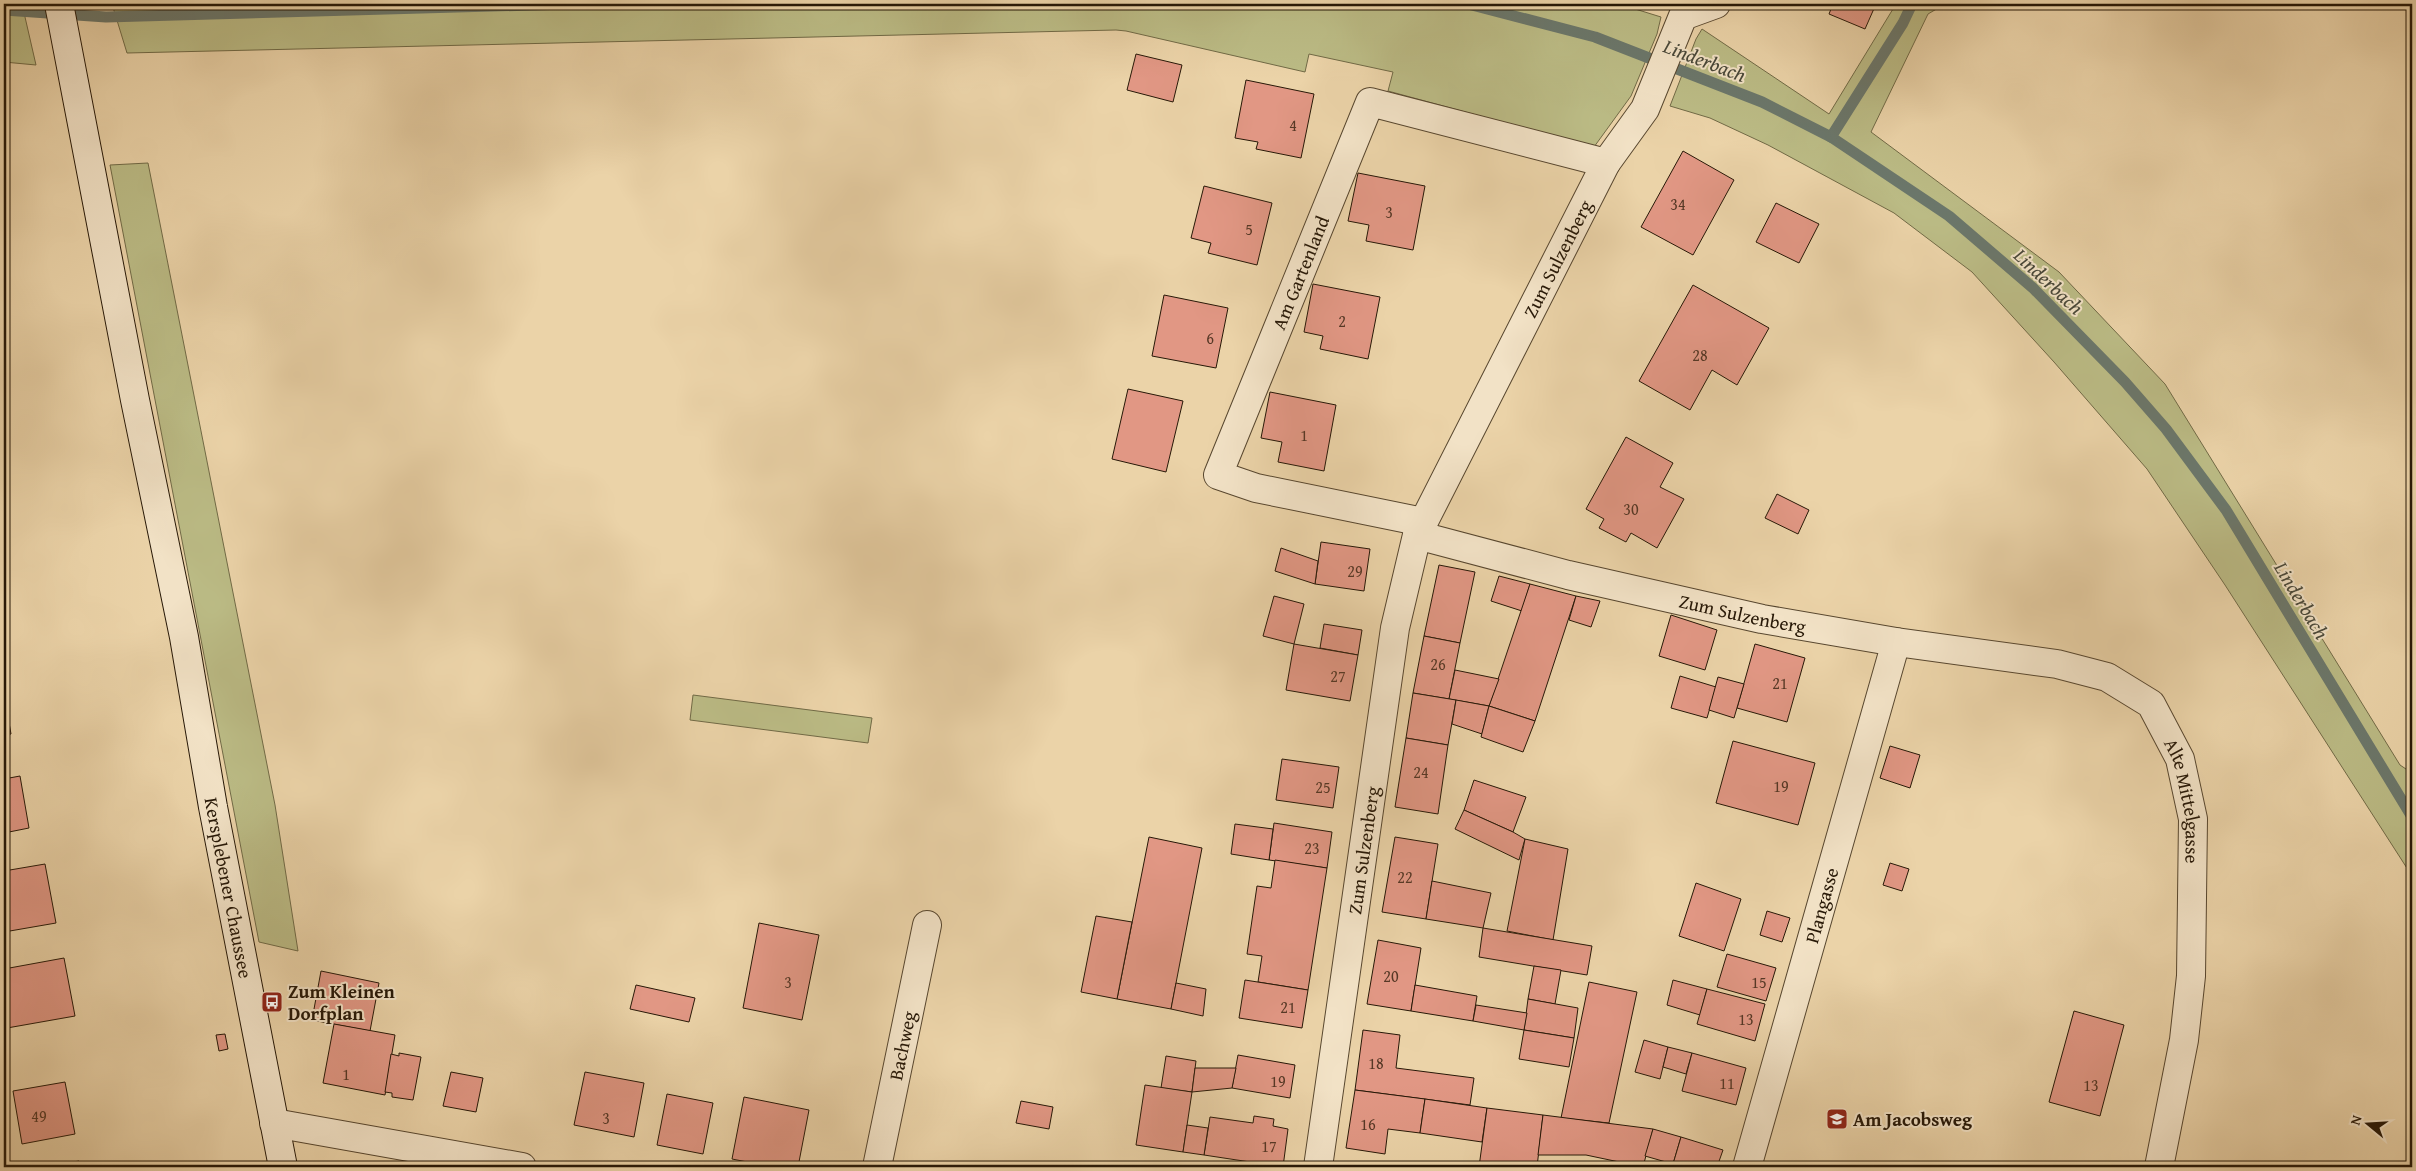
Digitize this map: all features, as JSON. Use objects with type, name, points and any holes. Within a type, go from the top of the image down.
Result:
[{"type":"street","name":"Kersplebener Chaussee","points":[[58,4],[135,400],[184,636],[213,808],[283,1167]]},
{"type":"street","name":"Zum Sulzenberg","points":[[1318,1167],[1395,628],[1420,528],[1606,163],[1645,109],[1683,16],[1716,4]]},
{"type":"street","name":"Am Gartenland","points":[[1420,528],[1256,488],[1218,475],[1370,102],[1606,163]]},
{"type":"street","name":"Zum Sulzenberg","points":[[1420,528],[1568,575],[1762,620],[1896,642]]},
{"type":"street","name":"Plangasse","points":[[1747,1167],[1896,642]]},
{"type":"street","name":"Alte Mittelgasse","points":[[1896,642],[2057,664],[2107,677],[2152,704],[2180,759],[2193,819],[2191,976],[2184,1040],[2159,1167]]},
{"type":"street","name":"Bachweg","points":[[877,1167],[927,925]]},
{"type":"street","points":[[274,1123],[522,1167]]},
{"type":"green space","points":[[4,4],[22,4],[36,65],[4,62]]},
{"type":"green space","points":[[112,4],[1619,4],[1661,17],[1657,34],[1631,96],[1594,147],[1388,91],[1393,72],[1309,54],[1305,72],[1116,30],[127,53]]},
{"type":"green space","points":[[1896,4],[1945,4],[1928,14],[1871,132],[2059,272],[2165,384],[2400,765],[2412,773],[2412,876],[2225,585],[2147,469],[2054,362],[1972,272],[1894,213],[1768,145],[1710,118],[1670,106],[1696,39],[1702,29],[1829,114]]},
{"type":"green space","points":[[148,163],[275,805],[298,951],[259,942],[110,165]]},
{"type":"green space","points":[[693,695],[872,718],[868,743],[690,720]]},
{"type":"building","points":[[1833,4],[1876,4],[1865,29],[1829,14]]},
{"type":"building","points":[[1136,54],[1182,65],[1173,102],[1127,90]]},
{"type":"building","points":[[1246,80],[1314,94],[1301,158],[1256,149],[1258,142],[1235,138]]},
{"type":"building","points":[[1683,151],[1734,180],[1693,255],[1641,227]]},
{"type":"building","points":[[1358,173],[1425,186],[1413,250],[1366,241],[1369,225],[1348,221]]},
{"type":"building","points":[[1204,186],[1272,203],[1257,265],[1208,253],[1211,243],[1191,238]]},
{"type":"building","points":[[1776,203],[1819,224],[1799,263],[1756,242]]},
{"type":"building","points":[[1313,284],[1380,297],[1368,359],[1320,349],[1323,336],[1304,332]]},
{"type":"building","points":[[1693,285],[1769,328],[1737,385],[1712,370],[1690,410],[1639,381]]},
{"type":"building","points":[[1164,295],[1228,308],[1216,368],[1152,356]]},
{"type":"building","points":[[1128,389],[1183,401],[1166,472],[1112,459]]},
{"type":"building","points":[[1270,392],[1336,405],[1324,471],[1278,462],[1282,442],[1261,438]]},
{"type":"building","points":[[1626,437],[1673,463],[1660,487],[1684,499],[1657,548],[1631,533],[1626,542],[1599,528],[1604,519],[1586,509]]},
{"type":"building","points":[[1777,494],[1809,510],[1798,534],[1765,518]]},
{"type":"building","points":[[1321,542],[1370,549],[1364,591],[1315,584]]},
{"type":"building","points":[[1281,548],[1318,561],[1315,584],[1275,571]]},
{"type":"building","points":[[1439,565],[1475,572],[1460,643],[1424,636]]},
{"type":"building","points":[[1499,576],[1530,584],[1522,611],[1491,601]]},
{"type":"building","points":[[1530,584],[1576,596],[1535,721],[1489,706]]},
{"type":"building","points":[[1274,596],[1304,604],[1294,644],[1263,636]]},
{"type":"building","points":[[1576,596],[1600,601],[1591,627],[1569,620]]},
{"type":"building","points":[[1671,615],[1717,630],[1705,670],[1659,656]]},
{"type":"building","points":[[1324,624],[1362,630],[1358,655],[1320,648]]},
{"type":"building","points":[[1424,636],[1460,643],[1449,699],[1413,693]]},
{"type":"building","points":[[1294,644],[1358,655],[1350,701],[1286,690]]},
{"type":"building","points":[[1755,644],[1805,658],[1787,722],[1737,708]]},
{"type":"building","points":[[1455,670],[1499,679],[1489,706],[1449,699]]},
{"type":"building","points":[[1680,676],[1716,687],[1707,718],[1671,708]]},
{"type":"building","points":[[1718,677],[1744,684],[1734,718],[1709,710]]},
{"type":"building","points":[[1413,693],[1456,700],[1448,745],[1406,738]]},
{"type":"building","points":[[4,694],[11,734],[4,735]]},
{"type":"building","points":[[1456,700],[1489,706],[1482,734],[1452,724]]},
{"type":"building","points":[[1489,706],[1535,721],[1523,752],[1481,737]]},
{"type":"building","points":[[1406,738],[1448,745],[1438,814],[1395,807]]},
{"type":"building","points":[[1733,741],[1815,763],[1798,825],[1716,803]]},
{"type":"building","points":[[1890,746],[1920,755],[1910,788],[1880,778]]},
{"type":"building","points":[[1282,759],[1339,767],[1333,808],[1276,800]]},
{"type":"building","points":[[20,776],[29,828],[4,833],[4,779]]},
{"type":"building","points":[[1474,780],[1526,797],[1513,832],[1464,810]]},
{"type":"building","points":[[1464,810],[1525,839],[1519,860],[1455,829]]},
{"type":"building","points":[[1274,823],[1332,832],[1327,868],[1269,860]]},
{"type":"building","points":[[1235,824],[1273,829],[1269,860],[1231,854]]},
{"type":"building","points":[[1149,837],[1202,848],[1171,1009],[1117,999]]},
{"type":"building","points":[[1395,837],[1438,844],[1426,919],[1382,912]]},
{"type":"building","points":[[1525,839],[1568,849],[1553,940],[1507,931]]},
{"type":"building","points":[[1275,860],[1327,868],[1308,990],[1258,982],[1262,956],[1247,954],[1257,886],[1271,888]]},
{"type":"building","points":[[1890,863],[1909,869],[1902,891],[1883,885]]},
{"type":"building","points":[[45,864],[56,923],[4,932],[4,871]]},
{"type":"building","points":[[1432,881],[1491,893],[1483,928],[1426,919]]},
{"type":"building","points":[[1696,883],[1741,899],[1724,951],[1679,936]]},
{"type":"building","points":[[1767,911],[1790,918],[1782,942],[1760,935]]},
{"type":"building","points":[[1096,916],[1132,922],[1117,999],[1081,992]]},
{"type":"building","points":[[759,923],[819,935],[802,1020],[743,1008]]},
{"type":"building","points":[[1483,928],[1592,946],[1587,975],[1479,957]]},
{"type":"building","points":[[1378,940],[1421,948],[1411,1011],[1367,1004]]},
{"type":"building","points":[[1727,954],[1776,968],[1766,1001],[1717,987]]},
{"type":"building","points":[[64,958],[75,1016],[7,1028],[4,1011],[4,969]]},
{"type":"building","points":[[1534,966],[1561,970],[1555,1004],[1528,999]]},
{"type":"building","points":[[321,971],[379,983],[370,1031],[312,1020]]},
{"type":"building","points":[[1245,980],[1308,990],[1302,1028],[1239,1018]]},
{"type":"building","points":[[1673,980],[1707,989],[1700,1015],[1667,1005]]},
{"type":"building","points":[[1589,982],[1637,992],[1609,1123],[1561,1118]]},
{"type":"building","points":[[1176,983],[1206,989],[1203,1016],[1171,1009]]},
{"type":"building","points":[[636,985],[695,998],[689,1022],[630,1009]]},
{"type":"building","points":[[1415,985],[1477,996],[1473,1021],[1411,1011]]},
{"type":"building","points":[[1707,989],[1765,1004],[1755,1041],[1697,1024]]},
{"type":"building","points":[[1528,999],[1578,1008],[1574,1038],[1524,1030]]},
{"type":"building","points":[[1476,1005],[1527,1013],[1524,1030],[1473,1021]]},
{"type":"building","points":[[2074,1011],[2124,1025],[2100,1116],[2049,1102]]},
{"type":"building","points":[[334,1024],[395,1035],[385,1095],[323,1083]]},
{"type":"building","points":[[1363,1030],[1400,1035],[1396,1068],[1474,1078],[1470,1105],[1355,1090]]},
{"type":"building","points":[[1524,1030],[1574,1038],[1569,1067],[1519,1059]]},
{"type":"building","points":[[225,1034],[228,1049],[219,1051],[216,1035]]},
{"type":"building","points":[[1644,1040],[1668,1047],[1660,1079],[1635,1072]]},
{"type":"building","points":[[1668,1047],[1692,1053],[1686,1074],[1663,1067]]},
{"type":"building","points":[[399,1053],[421,1057],[413,1100],[392,1097],[392,1093],[385,1092],[391,1054],[399,1056]]},
{"type":"building","points":[[1692,1053],[1746,1068],[1736,1105],[1682,1091]]},
{"type":"building","points":[[1238,1055],[1295,1065],[1290,1098],[1232,1088]]},
{"type":"building","points":[[1166,1056],[1196,1061],[1192,1092],[1161,1088]]},
{"type":"building","points":[[1195,1068],[1236,1068],[1232,1088],[1192,1092]]},
{"type":"building","points":[[451,1072],[483,1078],[476,1112],[443,1106]]},
{"type":"building","points":[[585,1072],[644,1083],[634,1137],[574,1125]]},
{"type":"building","points":[[65,1082],[75,1134],[22,1144],[13,1091]]},
{"type":"building","points":[[1145,1085],[1192,1092],[1183,1152],[1136,1145]]},
{"type":"building","points":[[1355,1090],[1425,1099],[1420,1133],[1388,1129],[1385,1154],[1346,1148]]},
{"type":"building","points":[[667,1094],[713,1103],[703,1154],[657,1145]]},
{"type":"building","points":[[744,1097],[809,1110],[798,1167],[773,1167],[732,1159]]},
{"type":"building","points":[[1425,1099],[1487,1108],[1482,1142],[1420,1133]]},
{"type":"building","points":[[1021,1101],[1053,1107],[1049,1129],[1016,1123]]},
{"type":"building","points":[[1487,1108],[1543,1115],[1537,1167],[1479,1167]]},
{"type":"building","points":[[1543,1115],[1653,1129],[1643,1167],[1586,1155],[1538,1155]]},
{"type":"building","points":[[1254,1116],[1274,1119],[1273,1126],[1288,1129],[1283,1167],[1204,1155],[1210,1117],[1253,1123]]},
{"type":"building","points":[[1187,1125],[1208,1128],[1204,1155],[1183,1152]]},
{"type":"building","points":[[1653,1129],[1681,1137],[1673,1164],[1645,1156]]},
{"type":"building","points":[[1681,1137],[1723,1150],[1717,1167],[1684,1167],[1673,1164]]},
{"type":"building","points":[[79,1161],[80,1167],[44,1167]]},
{"type":"waterway","name":"Linderbach","points":[[4,10],[106,17],[567,4]]},
{"type":"waterway","name":"Linderbach","points":[[1468,4],[1595,37],[1762,102],[1831,137],[1949,216],[2033,288],[2125,382],[2166,429],[2226,510],[2412,817]]},
{"type":"waterway","points":[[1831,137],[1903,23],[1912,4]]},
{"type":"place","name":"Zum Kleinen Dorfplan","points":[[272,1002]]},
{"type":"place","name":"Am Jacobsweg","points":[[1837,1119]]}]
